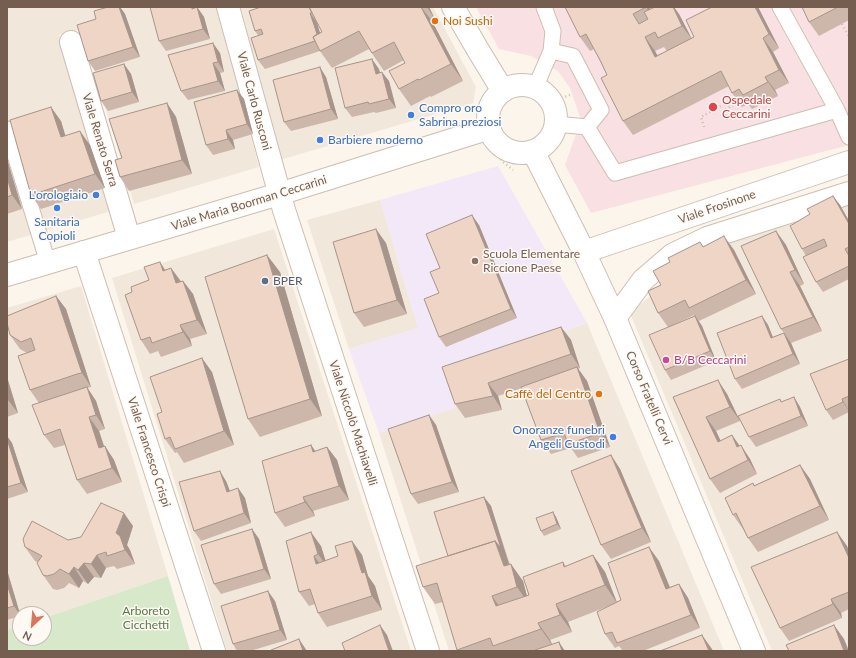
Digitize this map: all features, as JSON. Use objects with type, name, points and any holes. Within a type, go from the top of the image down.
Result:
[{"type":"street","name":"Viale Carlo Rusconi","points":[[228,7],[279,194]]},
{"type":"street","points":[[453,7],[503,91]]},
{"type":"street","name":"Viale Renato Serra","points":[[70,42],[129,238]]},
{"type":"street","points":[[524,85],[535,88],[545,94],[552,102],[556,124],[553,133],[548,141],[533,151],[511,151],[501,145],[494,137],[488,118],[490,107],[495,98],[512,86],[524,85]]},
{"type":"street","name":"Viale Maria Boorman Ceccarini","points":[[7,275],[279,194],[490,128]]},
{"type":"street","name":"Corso Fratelli Cervi","points":[[533,151],[584,252],[615,318],[754,651]]},
{"type":"street","name":"Viale Frosinone","points":[[584,252],[849,162]]},
{"type":"street","points":[[615,318],[643,280],[672,255],[707,238],[849,193]]},
{"type":"street","name":"Viale Niccolò Machiavelli","points":[[279,194],[428,651]]},
{"type":"street","name":"Viale Francesco Crispi","points":[[84,252],[214,651]]},
{"type":"lane","points":[[535,88],[551,51],[553,32],[544,7]]},
{"type":"lane","points":[[780,7],[837,110],[849,136]]},
{"type":"lane","points":[[551,51],[573,56],[601,110],[587,127]]},
{"type":"lane","points":[[587,127],[615,173],[837,110]]},
{"type":"lane","points":[[556,124],[587,127]]},
{"type":"lane","points":[[7,129],[48,263]]},
{"type":"path","points":[[842,24],[849,37]]},
{"type":"path","points":[[552,102],[572,94]]},
{"type":"path","points":[[701,117],[738,98],[733,105],[724,110]]},
{"type":"shaded area","points":[[7,7],[217,7],[259,167],[134,204],[82,29],[59,35],[111,211],[7,242]]},
{"type":"shaded area","points":[[241,7],[433,7],[476,87],[473,103],[280,160]]},
{"type":"shaded area","name":"Ospedale Ceccarini","points":[[476,7],[849,7],[849,145],[591,213],[565,165],[581,120],[570,88],[558,71],[531,56],[499,49]]},
{"type":"shaded area","name":"Scuola Elementare Riccione Paese","points":[[498,166],[587,323],[447,374],[457,407],[379,433],[349,349],[418,328],[380,200]]},
{"type":"shaded area","points":[[380,200],[418,328],[349,349],[307,220]]},
{"type":"shaded area","points":[[849,205],[849,651],[772,651],[630,313],[708,248]]},
{"type":"shaded area","points":[[274,229],[411,651],[227,651],[112,278]]},
{"type":"shaded area","points":[[81,286],[168,576],[52,615],[52,606],[12,606],[12,628],[7,630],[7,308]]},
{"type":"shaded area","points":[[587,323],[724,651],[449,651],[379,433],[457,407],[446,374]]},
{"type":"green space","name":"Arboreto Cicchetti","points":[[168,576],[190,651],[7,651],[7,630],[12,628],[12,646],[52,646],[52,615]]},
{"type":"building","points":[[108,7],[119,7],[133,47],[88,61],[77,25],[96,19],[94,11]]},
{"type":"building","points":[[150,7],[192,7],[192,9],[197,7],[203,29],[159,41]]},
{"type":"building","points":[[261,7],[309,7],[317,34],[313,37],[315,41],[258,60],[251,38],[263,34],[261,29],[255,31],[249,11]]},
{"type":"building","points":[[309,7],[421,7],[451,64],[399,89],[389,71],[405,63],[394,42],[372,53],[359,31],[320,51],[313,37],[322,32]]},
{"type":"building","points":[[565,7],[646,7],[633,14],[639,24],[648,19],[644,12],[655,7],[673,7],[682,26],[658,38],[655,32],[645,37],[655,57],[694,37],[686,20],[712,7],[755,7],[769,34],[763,38],[779,70],[765,77],[768,82],[743,95],[739,89],[732,93],[721,71],[623,121],[601,78],[607,75],[601,62],[586,34],[580,37]]},
{"type":"building","points":[[802,7],[838,7],[809,22]]},
{"type":"building","points":[[213,43],[218,62],[213,63],[218,81],[181,91],[168,55]]},
{"type":"building","points":[[372,59],[376,74],[382,72],[389,99],[369,104],[368,102],[345,108],[335,68]]},
{"type":"building","points":[[124,64],[132,92],[101,101],[93,73]]},
{"type":"building","points":[[320,67],[331,109],[284,122],[273,80]]},
{"type":"building","points":[[237,90],[247,124],[226,130],[228,139],[206,145],[194,102]]},
{"type":"building","points":[[167,103],[182,160],[120,177],[115,160],[122,158],[109,119]]},
{"type":"building","points":[[51,107],[61,137],[80,131],[95,174],[31,195],[10,120]]},
{"type":"building","points":[[7,177],[12,195],[7,197]]},
{"type":"building","points":[[833,196],[849,224],[849,247],[845,249],[849,256],[849,266],[816,282],[803,257],[827,246],[824,239],[802,249],[790,226],[810,214],[807,209]]},
{"type":"building","points":[[472,215],[511,309],[439,337],[424,299],[439,293],[430,272],[440,268],[426,234]]},
{"type":"building","points":[[376,229],[397,300],[354,313],[333,242]]},
{"type":"building","points":[[776,231],[795,270],[790,272],[813,317],[781,329],[741,246]]},
{"type":"building","points":[[724,236],[746,280],[689,308],[685,300],[658,313],[648,291],[661,285],[653,271],[670,262],[668,258],[700,242],[703,247]]},
{"type":"building","points":[[267,255],[310,399],[248,419],[205,277]]},
{"type":"building","points":[[160,262],[163,271],[171,268],[176,283],[183,281],[197,320],[180,325],[183,332],[152,343],[150,337],[141,340],[125,295],[132,292],[131,287],[149,280],[144,267]]},
{"type":"building","points":[[56,296],[82,373],[30,390],[18,356],[35,350],[31,338],[21,342],[10,335],[7,316]]},
{"type":"building","points":[[695,316],[710,351],[665,370],[649,335]]},
{"type":"building","points":[[762,316],[771,338],[784,333],[793,354],[735,379],[717,333]]},
{"type":"building","points":[[561,327],[571,354],[488,383],[493,396],[455,404],[442,367]]},
{"type":"building","points":[[202,358],[224,431],[175,449],[170,437],[165,439],[157,414],[162,412],[150,377]]},
{"type":"building","points":[[849,359],[849,396],[842,399],[843,402],[826,410],[810,374]]},
{"type":"building","points":[[577,367],[600,433],[568,444],[564,433],[541,440],[521,387]]},
{"type":"building","points":[[718,380],[730,407],[706,417],[718,442],[732,435],[737,447],[741,445],[748,460],[710,479],[673,397]]},
{"type":"building","points":[[87,387],[96,415],[89,417],[99,448],[105,446],[112,468],[77,480],[60,429],[44,435],[32,405]]},
{"type":"building","points":[[794,397],[801,416],[749,437],[738,416],[780,399],[781,402]]},
{"type":"building","points":[[429,415],[452,482],[411,494],[388,429]]},
{"type":"building","points":[[7,439],[21,483],[7,487]]},
{"type":"building","points":[[311,445],[313,452],[327,447],[339,486],[303,497],[305,502],[275,513],[262,461]]},
{"type":"building","points":[[611,455],[642,528],[601,545],[571,471]]},
{"type":"building","points":[[800,465],[820,506],[748,538],[736,513],[733,515],[725,498],[753,483],[754,486]]},
{"type":"building","points":[[220,471],[227,492],[238,488],[244,513],[194,531],[179,482]]},
{"type":"building","points":[[484,497],[501,548],[495,541],[448,556],[434,512]]},
{"type":"building","points":[[101,503],[124,513],[116,533],[120,536],[125,550],[107,556],[106,552],[97,555],[91,564],[84,563],[78,570],[74,567],[69,574],[60,569],[54,574],[47,576],[43,575],[37,563],[42,556],[25,547],[23,539],[32,521],[68,540],[81,537]]},
{"type":"building","points":[[553,512],[557,524],[541,531],[536,518]]},
{"type":"building","points":[[252,529],[264,569],[214,584],[201,545]]},
{"type":"building","points":[[311,532],[318,554],[314,556],[316,564],[338,556],[335,546],[352,541],[362,573],[365,572],[372,596],[318,613],[310,589],[299,592],[286,541]]},
{"type":"building","points":[[837,532],[849,558],[849,592],[831,599],[833,604],[780,628],[751,567]]},
{"type":"building","points":[[495,541],[504,566],[511,564],[517,587],[492,596],[496,606],[529,595],[523,577],[563,562],[564,567],[593,555],[605,585],[556,604],[560,615],[538,623],[541,629],[493,646],[490,638],[457,650],[437,583],[423,587],[416,566]]},
{"type":"building","points":[[649,547],[666,589],[679,584],[691,615],[617,643],[612,632],[605,634],[597,612],[621,600],[608,563]]},
{"type":"building","points":[[7,584],[14,606],[7,608]]},
{"type":"building","points":[[268,591],[280,630],[233,644],[221,606]]},
{"type":"building","points":[[380,625],[389,651],[345,651],[342,643]]},
{"type":"building","points":[[834,625],[844,651],[789,651],[786,645]]},
{"type":"building","points":[[702,635],[709,651],[660,651]]},
{"type":"building","points":[[299,639],[303,651],[271,650]]},
{"type":"building","points":[[559,642],[562,651],[535,651],[535,650]]},
{"type":"place","name":"Noi Sushi","points":[[435,21]]},
{"type":"place","name":"Ospedale Ceccarini","points":[[713,107]]},
{"type":"place","name":"Compro oro Sabrina preziosi","points":[[411,115]]},
{"type":"place","name":"Barbiere moderno","points":[[320,140]]},
{"type":"place","name":"L'orologiaio","points":[[96,195]]},
{"type":"place","name":"Sanitaria Copioli","points":[[57,208]]},
{"type":"place","name":"Scuola Elementare Riccione Paese","points":[[475,261]]},
{"type":"place","name":"BPER","points":[[265,281]]},
{"type":"place","name":"B/B Ceccarini","points":[[666,360]]},
{"type":"place","name":"Caffè del Centro","points":[[599,394]]},
{"type":"place","name":"Onoranze funebri Angeli Custodi","points":[[613,437]]}]
